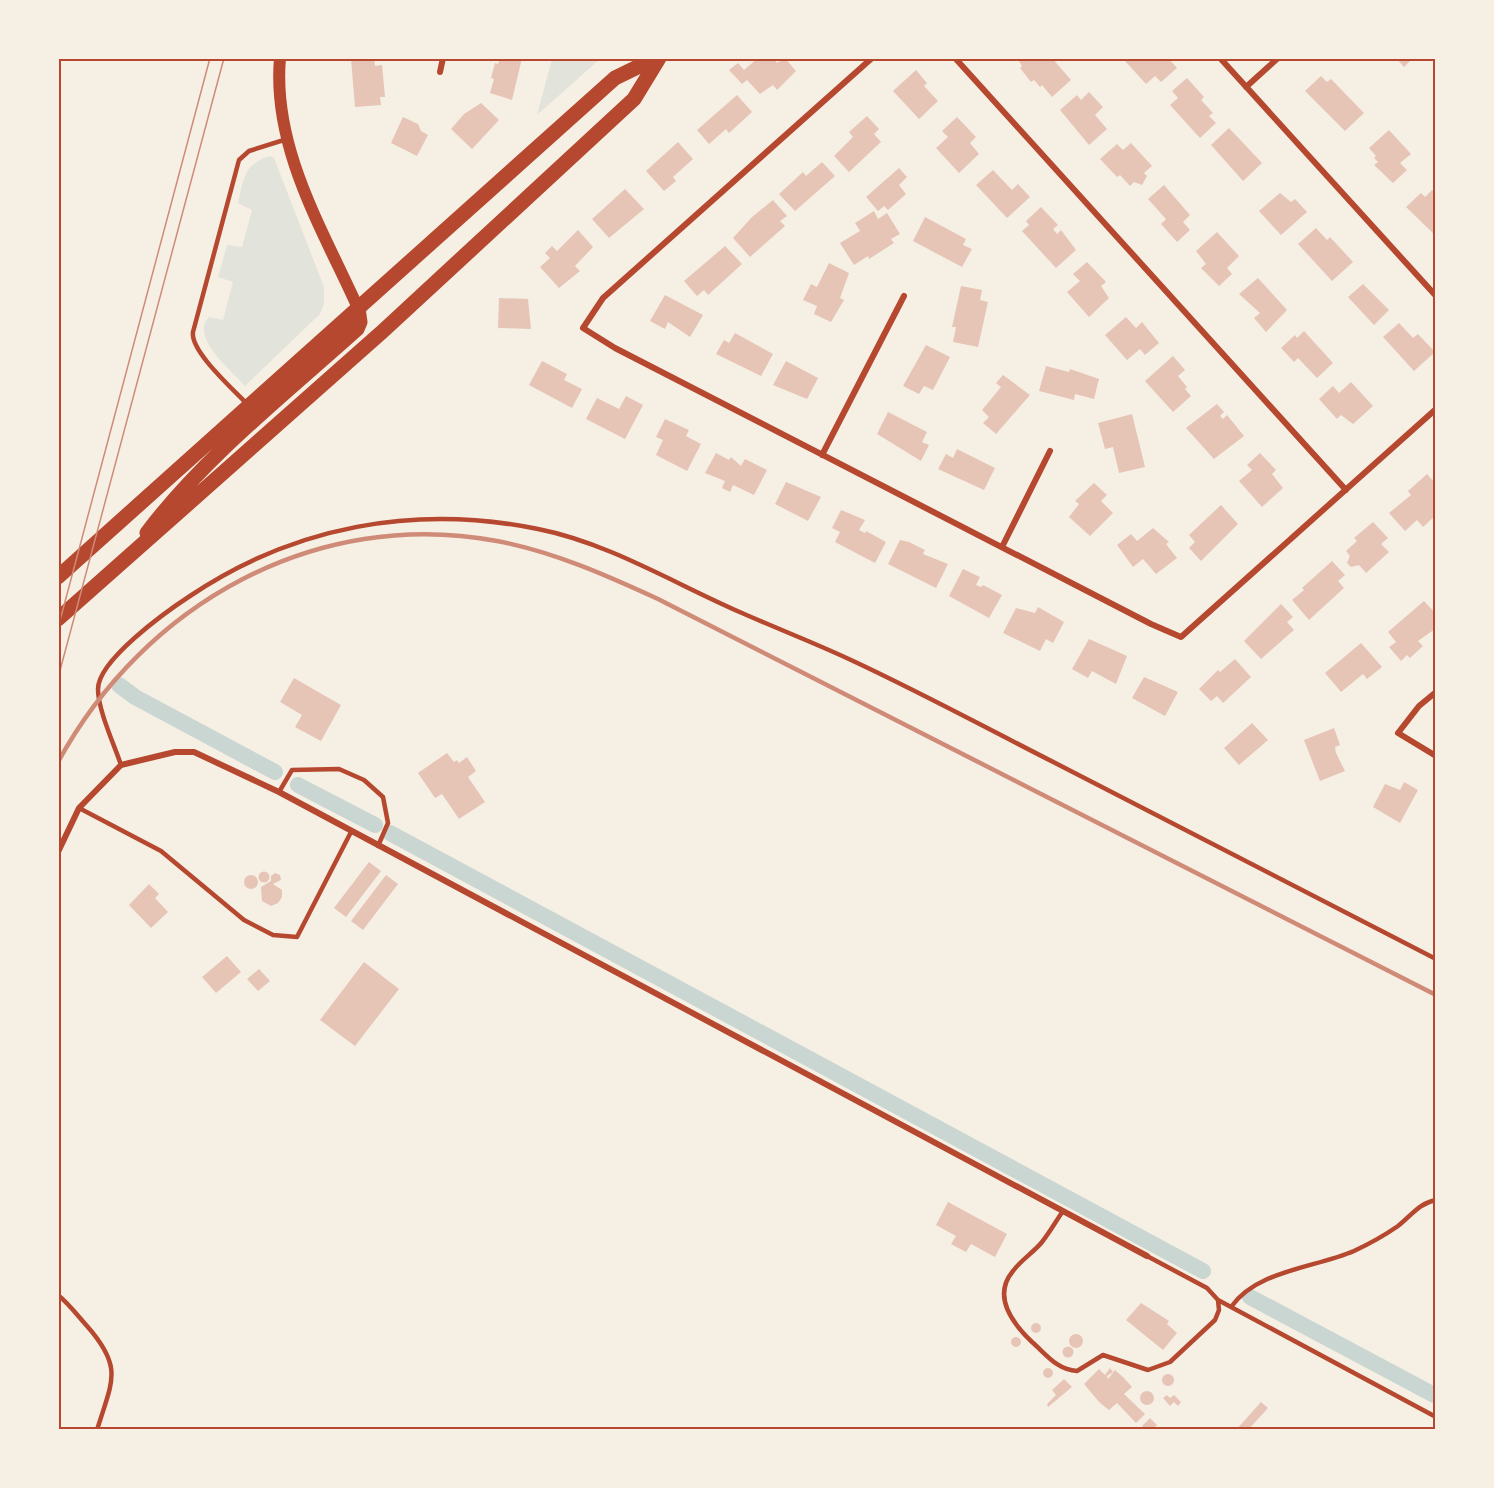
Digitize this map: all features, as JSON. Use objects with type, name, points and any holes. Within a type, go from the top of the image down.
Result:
[{"type":"main road","points":[[127,560],[166,507],[207,465],[357,329],[360,322],[358,308],[317,218],[287,139],[280,91],[280,58]]},
{"type":"main road","points":[[58,577],[615,78],[658,58]]},
{"type":"main road","points":[[58,619],[383,331],[634,99],[658,58]]},
{"type":"street","points":[[440,72],[443,58]]},
{"type":"street","points":[[872,58],[603,298],[583,328],[615,348],[822,455],[1181,637],[1436,409]]},
{"type":"street","points":[[955,58],[1346,489]]},
{"type":"street","points":[[1220,58],[1436,296]]},
{"type":"street","points":[[1246,87],[1278,58]]},
{"type":"street","points":[[822,455],[904,296]]},
{"type":"street","points":[[1002,547],[1050,450]]},
{"type":"street","points":[[1436,692],[1419,706],[1398,733],[1436,756]]},
{"type":"street","points":[[58,852],[79,808],[121,765],[175,752],[194,752],[279,792],[377,847],[1148,1256]]},
{"type":"lane","points":[[249,406],[200,352],[193,337],[239,160],[249,151],[287,139]]},
{"type":"lane","points":[[121,765],[99,697],[100,678],[125,648],[177,604],[204,586],[279,547],[348,527],[404,519],[430,519],[535,528],[598,547],[744,614],[854,661],[1436,959]]},
{"type":"lane","points":[[279,792],[292,770],[339,769],[364,780],[382,797],[388,823],[377,847]]},
{"type":"lane","points":[[79,808],[161,852],[244,920],[273,935],[297,937],[351,832]]},
{"type":"lane","points":[[1231,1307],[1239,1297],[1256,1285],[1356,1250],[1392,1230],[1426,1203],[1436,1200]]},
{"type":"lane","points":[[1063,1211],[1043,1241],[1012,1272],[1003,1289],[1003,1303],[1014,1321],[1043,1353],[1060,1367],[1077,1371],[1103,1355],[1118,1357],[1131,1366],[1148,1370],[1170,1362],[1215,1320],[1219,1310],[1218,1300]]},
{"type":"lane","points":[[1148,1256],[1207,1288],[1218,1300],[1436,1417]]},
{"type":"lane","points":[[58,1295],[103,1344],[111,1358],[110,1389],[98,1430]]},
{"type":"shaded area","points":[[552,59],[600,59],[537,115]]},
{"type":"shaded area","points":[[270,156],[274,158],[324,287],[324,304],[320,314],[245,386],[208,344],[204,334],[204,325],[209,317],[223,320],[233,282],[218,277],[227,245],[242,247],[252,210],[238,203],[244,180],[254,163]]},
{"type":"building","points":[[374,58],[375,66],[382,65],[385,97],[380,97],[381,105],[355,107],[351,59]]},
{"type":"building","points":[[500,58],[522,58],[512,100],[490,93],[495,63],[498,64]]},
{"type":"building","points":[[758,58],[774,58],[777,63],[785,58],[796,71],[777,90],[773,85],[760,94],[747,80],[742,84],[729,70],[738,63],[744,70]]},
{"type":"building","points":[[1017,58],[1052,58],[1071,80],[1052,97],[1042,85],[1040,87],[1034,80],[1031,82],[1020,68],[1022,66]]},
{"type":"building","points":[[1127,58],[1168,58],[1177,68],[1161,82],[1155,76],[1146,84],[1125,61]]},
{"type":"building","points":[[1396,58],[1413,58],[1404,67]]},
{"type":"building","points":[[916,70],[927,83],[924,86],[938,101],[919,119],[893,91]]},
{"type":"building","points":[[1321,76],[1327,82],[1331,79],[1364,113],[1345,131],[1305,91]]},
{"type":"building","points":[[1187,78],[1204,97],[1201,100],[1213,113],[1209,116],[1216,123],[1200,138],[1170,105],[1178,98],[1172,91]]},
{"type":"building","points":[[1089,92],[1103,107],[1095,115],[1107,129],[1089,145],[1060,110],[1077,95],[1081,100]]},
{"type":"building","points":[[737,95],[752,112],[729,133],[726,129],[709,144],[697,130]]},
{"type":"building","points":[[481,103],[499,120],[472,149],[451,129],[464,114]]},
{"type":"building","points":[[867,116],[879,129],[874,134],[881,142],[849,172],[834,156],[853,137],[849,132]]},
{"type":"building","points":[[403,117],[418,124],[421,131],[428,135],[417,156],[391,143]]},
{"type":"building","points":[[957,117],[976,137],[970,143],[979,154],[959,173],[936,148],[948,137],[942,131]]},
{"type":"building","points":[[1229,128],[1262,163],[1243,181],[1211,145]]},
{"type":"building","points":[[1389,130],[1411,154],[1400,163],[1407,170],[1393,183],[1374,165],[1378,162],[1369,148]]},
{"type":"building","points":[[678,142],[693,159],[673,177],[676,181],[664,191],[646,171]]},
{"type":"building","points":[[1131,143],[1152,166],[1144,173],[1147,176],[1142,185],[1134,182],[1130,186],[1120,175],[1117,177],[1100,159],[1117,144],[1123,150]]},
{"type":"building","points":[[822,162],[835,176],[795,211],[779,194],[803,172],[806,176]]},
{"type":"building","points":[[899,168],[907,177],[899,185],[906,194],[888,210],[884,206],[878,211],[866,197]]},
{"type":"building","points":[[993,170],[1012,190],[1018,184],[1030,197],[1007,218],[976,185]]},
{"type":"building","points":[[1164,185],[1190,215],[1183,222],[1190,230],[1177,242],[1161,224],[1166,219],[1148,199]]},
{"type":"building","points":[[625,189],[644,209],[609,238],[592,219]]},
{"type":"building","points":[[1432,190],[1436,194],[1436,236],[1406,207],[1421,193],[1425,197]]},
{"type":"building","points":[[1280,193],[1291,202],[1295,199],[1307,212],[1281,235],[1259,211]]},
{"type":"building","points":[[773,200],[787,216],[780,221],[785,226],[750,257],[733,238],[752,217]]},
{"type":"building","points":[[1041,207],[1058,225],[1053,229],[1057,234],[1061,230],[1076,250],[1056,268],[1022,231],[1029,225],[1026,221]]},
{"type":"building","points":[[874,211],[878,219],[887,213],[900,234],[891,239],[894,243],[869,259],[868,256],[854,265],[840,243],[860,231],[855,223]]},
{"type":"building","points":[[925,217],[966,239],[963,245],[972,249],[962,267],[913,241]]},
{"type":"building","points":[[1316,228],[1327,240],[1330,237],[1353,262],[1332,281],[1298,244]]},
{"type":"building","points":[[578,230],[593,247],[575,266],[580,271],[559,288],[540,267],[550,258],[545,253],[552,246],[557,251]]},
{"type":"building","points":[[1217,232],[1239,256],[1227,268],[1232,274],[1219,286],[1201,268],[1206,264],[1196,251]]},
{"type":"building","points":[[725,246],[742,264],[708,295],[704,290],[697,296],[684,281]]},
{"type":"building","points":[[1087,262],[1106,282],[1101,286],[1109,298],[1089,317],[1067,292],[1080,281],[1073,274]]},
{"type":"building","points":[[829,263],[849,273],[840,298],[844,300],[831,322],[814,314],[817,306],[803,300],[811,284],[817,287]]},
{"type":"building","points":[[1258,278],[1287,310],[1266,332],[1254,318],[1260,313],[1239,294]]},
{"type":"building","points":[[1363,284],[1389,310],[1374,325],[1348,297]]},
{"type":"building","points":[[961,286],[982,290],[980,300],[988,302],[978,347],[953,342],[956,327],[952,327]]},
{"type":"building","points":[[665,295],[703,315],[690,337],[668,322],[665,329],[650,321]]},
{"type":"building","points":[[499,298],[528,299],[531,329],[498,328]]},
{"type":"building","points":[[1126,317],[1136,328],[1142,322],[1159,343],[1145,355],[1140,349],[1127,360],[1105,335]]},
{"type":"building","points":[[1399,323],[1413,338],[1418,334],[1435,352],[1414,371],[1383,337]]},
{"type":"building","points":[[1304,331],[1333,363],[1317,378],[1298,358],[1294,362],[1281,348],[1295,335],[1297,338]]},
{"type":"building","points":[[735,333],[773,354],[761,376],[716,354],[724,340],[729,343]]},
{"type":"building","points":[[926,345],[950,357],[933,390],[924,386],[919,394],[903,386]]},
{"type":"building","points":[[1173,356],[1185,370],[1178,376],[1191,396],[1173,412],[1145,381]]},
{"type":"building","points":[[542,361],[567,374],[564,380],[582,389],[572,408],[529,385]]},
{"type":"building","points":[[786,361],[818,378],[807,399],[773,385]]},
{"type":"building","points":[[1046,366],[1069,372],[1070,369],[1099,379],[1094,399],[1075,394],[1074,400],[1039,391]]},
{"type":"building","points":[[1003,375],[1030,395],[996,434],[983,423],[989,417],[982,410],[1001,387],[996,383]]},
{"type":"building","points":[[1351,382],[1373,406],[1353,424],[1341,415],[1337,419],[1319,399],[1333,386],[1339,393]]},
{"type":"building","points":[[626,396],[643,405],[625,439],[586,419],[597,398],[619,409]]},
{"type":"building","points":[[1217,404],[1224,412],[1220,416],[1223,419],[1227,415],[1244,436],[1214,459],[1186,428]]},
{"type":"building","points":[[888,412],[927,432],[922,442],[929,445],[921,461],[877,434]]},
{"type":"building","points":[[1132,414],[1145,467],[1119,473],[1113,447],[1105,449],[1098,423]]},
{"type":"building","points":[[665,419],[689,430],[686,436],[701,444],[687,471],[656,455],[663,440],[656,437]]},
{"type":"building","points":[[957,449],[995,468],[984,490],[938,469],[946,454],[953,458]]},
{"type":"building","points":[[716,453],[729,460],[731,457],[741,466],[745,459],[767,470],[754,495],[733,485],[730,492],[722,488],[725,481],[705,473]]},
{"type":"building","points":[[1260,453],[1276,470],[1272,474],[1283,488],[1262,507],[1239,481],[1252,470],[1247,465]]},
{"type":"building","points":[[1427,474],[1436,484],[1433,493],[1436,515],[1423,527],[1417,520],[1405,531],[1389,513],[1411,495],[1408,491]]},
{"type":"building","points":[[786,482],[821,497],[808,521],[775,504]]},
{"type":"building","points":[[1094,483],[1107,495],[1101,501],[1113,513],[1090,536],[1069,517],[1079,504],[1075,501]]},
{"type":"building","points":[[1221,505],[1238,524],[1201,561],[1189,548],[1195,542],[1189,535]]},
{"type":"building","points":[[841,510],[865,520],[859,530],[865,533],[866,531],[886,542],[875,563],[835,542],[840,532],[832,528]]},
{"type":"building","points":[[1373,522],[1388,538],[1381,544],[1389,552],[1366,573],[1359,565],[1351,567],[1347,563],[1350,556],[1346,551],[1357,541],[1354,538]]},
{"type":"building","points":[[1153,528],[1169,542],[1166,544],[1177,558],[1156,574],[1143,559],[1133,567],[1117,545],[1131,534],[1137,541]]},
{"type":"building","points":[[900,540],[925,550],[923,554],[948,564],[936,588],[888,564]]},
{"type":"building","points":[[1332,561],[1345,575],[1338,581],[1344,588],[1309,620],[1292,600]]},
{"type":"building","points":[[963,569],[980,577],[976,585],[981,587],[983,585],[1002,595],[989,618],[949,596]]},
{"type":"building","points":[[1424,601],[1436,614],[1435,629],[1418,641],[1423,646],[1410,658],[1407,655],[1401,661],[1389,647],[1396,642],[1388,632]]},
{"type":"building","points":[[1281,604],[1293,617],[1287,622],[1294,630],[1261,659],[1244,641]]},
{"type":"building","points":[[1038,607],[1064,622],[1053,643],[1046,639],[1040,651],[1003,633],[1016,608],[1035,613]]},
{"type":"building","points":[[1089,639],[1127,656],[1116,684],[1092,671],[1088,678],[1072,669]]},
{"type":"building","points":[[1361,643],[1382,667],[1367,679],[1363,674],[1341,692],[1325,673]]},
{"type":"building","points":[[1235,659],[1251,677],[1223,703],[1217,696],[1211,701],[1199,689],[1218,670],[1220,672]]},
{"type":"building","points":[[1144,677],[1178,692],[1165,716],[1132,698]]},
{"type":"building","points":[[294,678],[341,705],[321,741],[295,727],[302,715],[280,702]]},
{"type":"building","points":[[1252,723],[1268,740],[1239,765],[1224,748]]},
{"type":"building","points":[[1334,728],[1340,745],[1335,747],[1336,753],[1345,771],[1320,781],[1304,740]]},
{"type":"building","points":[[447,753],[454,762],[457,760],[459,763],[467,757],[476,771],[468,777],[485,802],[459,819],[442,794],[435,798],[418,773]]},
{"type":"building","points":[[1404,782],[1418,790],[1400,823],[1373,807],[1385,784],[1400,790]]},
{"type":"building","points":[[369,862],[381,871],[346,917],[334,908]]},
{"type":"building","points":[[264,871],[270,877],[264,883],[258,877]]},
{"type":"building","points":[[275,873],[280,875],[281,880],[273,884],[282,890],[282,897],[278,903],[271,906],[262,901],[261,887],[271,881],[271,876]]},
{"type":"building","points":[[251,875],[256,877],[258,882],[256,887],[251,889],[246,887],[244,882],[246,877]]},
{"type":"building","points":[[386,875],[398,884],[363,930],[351,921]]},
{"type":"building","points":[[149,884],[159,894],[155,898],[168,912],[151,928],[129,905]]},
{"type":"building","points":[[227,956],[241,972],[216,993],[202,977]]},
{"type":"building","points":[[364,962],[399,989],[355,1046],[320,1020]]},
{"type":"building","points":[[259,969],[270,981],[258,991],[247,979]]},
{"type":"building","points":[[948,1202],[1007,1234],[995,1257],[971,1244],[966,1252],[951,1244],[956,1236],[936,1225]]},
{"type":"building","points":[[1141,1303],[1169,1321],[1167,1324],[1177,1333],[1163,1350],[1126,1320]]},
{"type":"building","points":[[1036,1323],[1040,1324],[1040,1332],[1036,1333],[1032,1332],[1031,1328],[1032,1324]]},
{"type":"building","points":[[1076,1334],[1081,1336],[1083,1341],[1081,1346],[1076,1348],[1071,1346],[1069,1341],[1071,1336]]},
{"type":"building","points":[[1016,1337],[1020,1338],[1020,1346],[1016,1347],[1012,1346],[1011,1342],[1012,1338]]},
{"type":"building","points":[[1068,1347],[1072,1348],[1072,1356],[1068,1357],[1064,1356],[1063,1352],[1064,1348]]},
{"type":"building","points":[[1048,1368],[1052,1369],[1052,1377],[1048,1378],[1044,1377],[1043,1373],[1044,1369]]},
{"type":"building","points":[[1110,1368],[1113,1372],[1107,1376],[1108,1379],[1115,1370],[1124,1378],[1132,1387],[1124,1394],[1145,1414],[1136,1423],[1117,1403],[1109,1410],[1084,1384],[1099,1369],[1105,1375]]},
{"type":"building","points":[[1168,1374],[1174,1380],[1168,1386],[1162,1380]]},
{"type":"building","points":[[1064,1379],[1072,1387],[1048,1407],[1047,1404],[1056,1395],[1052,1390]]},
{"type":"building","points":[[1147,1391],[1152,1393],[1154,1398],[1152,1403],[1147,1405],[1142,1403],[1140,1398],[1142,1393]]},
{"type":"building","points":[[1167,1395],[1170,1398],[1174,1395],[1181,1402],[1178,1406],[1174,1402],[1170,1406],[1163,1398]]},
{"type":"building","points":[[1261,1402],[1268,1408],[1248,1430],[1236,1430]]},
{"type":"building","points":[[1150,1418],[1157,1425],[1152,1430],[1145,1430],[1142,1426]]},
{"type":"waterway","points":[[119,685],[135,697],[275,772]]},
{"type":"waterway","points":[[298,785],[375,825]]},
{"type":"waterway","points":[[390,833],[1203,1271]]},
{"type":"waterway","points":[[1250,1297],[1436,1396]]},
{"type":"tram line","points":[[58,628],[210,58]]},
{"type":"tram line","points":[[58,678],[224,58]]},
{"type":"railway","points":[[58,762],[94,706],[137,656],[187,614],[242,580],[301,554],[364,539],[430,534],[497,541],[559,558],[658,599],[1436,995]]}]
